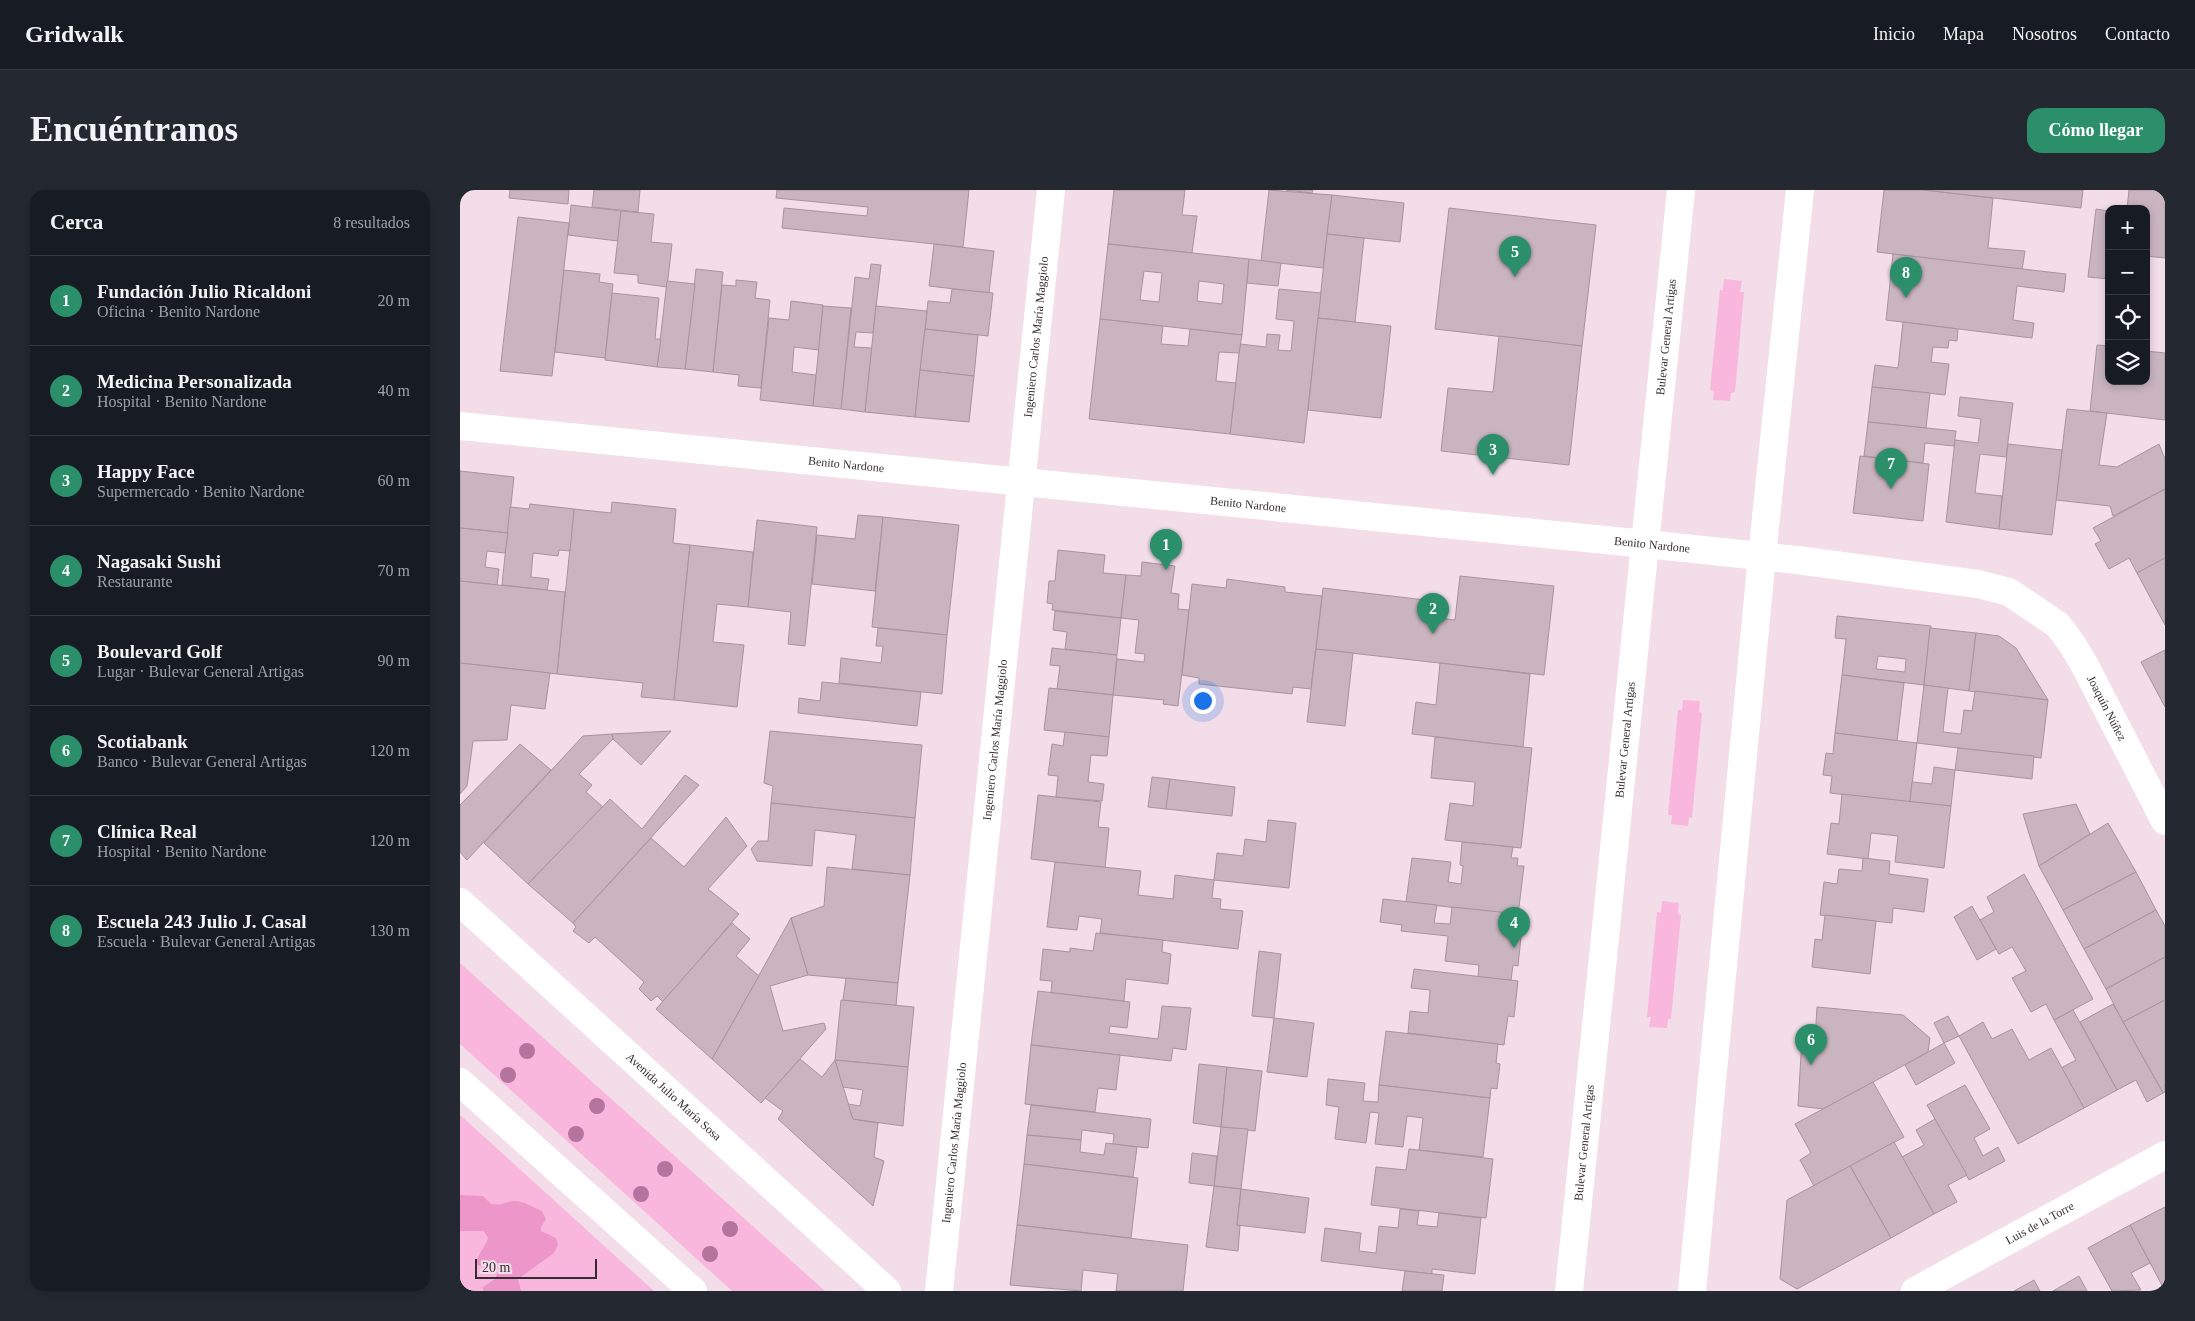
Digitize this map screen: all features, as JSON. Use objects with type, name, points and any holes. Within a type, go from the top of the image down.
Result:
[{"type":"street","name":"Ingeniero Carlos María Maggiolo","points":[[939,1291],[1051,190]]},
{"type":"street","name":"Bulevar General Artigas","points":[[1570,1291],[1681,190]]},
{"type":"street","points":[[1692,1291],[1762,556],[1800,190]]},
{"type":"street","name":"Benito Nardone","points":[[460,426],[1762,556],[1978,584],[2009,592],[2032,606]]},
{"type":"street","name":"Joaquín Núñez","points":[[2032,606],[2058,625],[2072,644],[2165,821]]},
{"type":"street","name":"Avenida Julio María Sosa","points":[[460,902],[887,1291]]},
{"type":"street","points":[[460,1082],[693,1291]]},
{"type":"street","name":"Luis de la Torre","points":[[1915,1291],[2165,1155]]},
{"type":"shaded area","points":[[1724,279],[1742,281],[1740,292],[1744,292],[1735,392],[1731,393],[1730,401],[1713,400],[1714,391],[1710,390],[1720,290],[1723,290]]},
{"type":"shaded area","points":[[1683,700],[1700,701],[1699,712],[1702,713],[1692,818],[1689,817],[1688,826],[1671,824],[1672,815],[1668,815],[1678,710],[1682,710]]},
{"type":"shaded area","points":[[1662,901],[1679,903],[1678,914],[1681,915],[1671,1019],[1668,1019],[1667,1028],[1649,1027],[1651,1017],[1647,1017],[1657,912],[1661,913]]},
{"type":"shaded area","points":[[460,963],[825,1291],[732,1291],[460,1044]]},
{"type":"shaded area","points":[[460,1115],[654,1291],[460,1291]]},
{"type":"shaded area","points":[[460,1195],[483,1196],[491,1204],[518,1201],[542,1211],[546,1219],[541,1227],[541,1231],[556,1238],[558,1245],[554,1253],[518,1279],[521,1291],[483,1291],[483,1287],[495,1279],[499,1268],[489,1270],[476,1264],[488,1238],[484,1231],[460,1231]]},
{"type":"building","points":[[510,190],[569,190],[568,204],[509,198]]},
{"type":"building","points":[[594,190],[640,190],[638,212],[592,207]]},
{"type":"building","points":[[777,190],[969,190],[963,247],[782,228],[784,208],[867,216],[868,207],[776,198]]},
{"type":"building","points":[[1114,190],[1185,190],[1182,215],[1197,216],[1192,253],[1108,244]]},
{"type":"building","points":[[1269,190],[1332,195],[1323,268],[1261,261]]},
{"type":"building","points":[[1286,190],[1313,190],[1312,193]]},
{"type":"building","points":[[1884,190],[1924,190],[1993,198],[1988,248],[2025,251],[2022,270],[1877,252]]},
{"type":"building","points":[[1924,190],[2083,190],[2081,208]]},
{"type":"building","points":[[2129,190],[2165,190],[2165,258],[2150,256],[2150,205],[2127,205]]},
{"type":"building","points":[[1332,195],[1404,203],[1400,242],[1327,234]]},
{"type":"building","points":[[571,205],[621,211],[618,241],[568,235]]},
{"type":"building","points":[[1449,208],[1596,225],[1582,346],[1435,329]]},
{"type":"building","points":[[2096,209],[2105,210],[2105,279],[2088,277]]},
{"type":"building","points":[[621,211],[654,214],[651,242],[672,244],[667,287],[638,283],[638,275],[614,273]]},
{"type":"building","points":[[518,217],[569,223],[552,376],[500,371]]},
{"type":"building","points":[[1327,234],[1364,238],[1355,322],[1318,318]]},
{"type":"building","points":[[934,244],[994,251],[989,293],[929,286]]},
{"type":"building","points":[[1108,244],[1249,259],[1242,335],[1100,319]],"holes":[[[1144,271],[1162,273],[1159,302],[1140,300]],[[1199,281],[1224,284],[1222,304],[1197,301]]]},
{"type":"building","points":[[1893,254],[2066,274],[2064,292],[2017,286],[2013,320],[2034,323],[2032,338],[1886,320]]},
{"type":"building","points":[[1249,259],[1281,263],[1278,286],[1247,283]]},
{"type":"building","points":[[871,264],[881,265],[873,333],[856,332],[854,347],[872,348],[865,412],[841,409],[855,277],[869,279]]},
{"type":"building","points":[[696,269],[723,272],[713,372],[685,369]]},
{"type":"building","points":[[564,270],[600,274],[599,282],[613,284],[605,358],[555,352]]},
{"type":"building","points":[[736,280],[757,282],[755,298],[770,300],[761,388],[738,386],[739,375],[713,372],[722,285],[736,286]]},
{"type":"building","points":[[667,281],[695,284],[685,369],[657,367]]},
{"type":"building","points":[[952,289],[993,293],[988,336],[925,329],[928,301],[950,303]]},
{"type":"building","points":[[1279,289],[1321,293],[1304,443],[1230,434],[1240,344],[1266,347],[1267,334],[1280,335],[1278,350],[1291,351],[1294,321],[1276,319]]},
{"type":"building","points":[[612,293],[659,298],[655,339],[661,339],[657,367],[605,360]]},
{"type":"building","points":[[791,301],[823,305],[819,350],[794,347],[792,372],[816,375],[813,406],[760,400],[769,318],[789,320]]},
{"type":"building","points":[[823,306],[851,308],[841,409],[813,406]]},
{"type":"building","points":[[876,306],[927,311],[915,417],[865,412]]},
{"type":"building","points":[[1318,318],[1391,326],[1381,418],[1308,410]]},
{"type":"building","points":[[1100,319],[1163,326],[1161,344],[1188,346],[1190,329],[1242,335],[1239,353],[1219,352],[1216,381],[1236,383],[1230,434],[1089,419]]},
{"type":"building","points":[[1903,322],[1958,329],[1957,341],[1949,340],[1948,348],[1933,347],[1931,362],[1949,364],[1945,395],[1872,387],[1875,365],[1898,368]]},
{"type":"building","points":[[925,329],[978,335],[974,376],[920,370]]},
{"type":"building","points":[[1499,336],[1582,346],[1569,465],[1441,451],[1448,388],[1493,392]]},
{"type":"building","points":[[2097,345],[2105,346],[2105,385],[2150,385],[2150,351],[2165,353],[2165,420],[2090,411]]},
{"type":"building","points":[[920,370],[974,376],[969,422],[915,417]]},
{"type":"building","points":[[1872,387],[1930,393],[1926,428],[1868,422]]},
{"type":"building","points":[[1960,397],[2013,403],[2006,457],[1980,454],[1975,493],[2002,496],[1999,529],[1946,522],[1955,440],[1978,443],[1981,419],[1958,416]]},
{"type":"building","points":[[2067,409],[2107,413],[2099,465],[2117,467],[2159,444],[2165,459],[2165,489],[2113,516],[2110,506],[2056,500]]},
{"type":"building","points":[[1868,422],[1956,431],[1954,446],[1925,443],[1923,463],[1864,456]]},
{"type":"building","points":[[2008,444],[2062,450],[2052,535],[1999,529]]},
{"type":"building","points":[[1860,456],[1929,464],[1923,521],[1853,513]]},
{"type":"building","points":[[460,471],[514,477],[508,533],[460,528]]},
{"type":"building","points":[[2165,489],[2165,558],[2137,573],[2129,558],[2109,569],[2095,544],[2101,541],[2093,528]]},
{"type":"building","points":[[612,502],[676,509],[673,543],[690,545],[674,700],[641,697],[643,683],[557,674],[574,509],[611,513]]},
{"type":"building","points":[[530,504],[574,509],[570,551],[559,550],[558,556],[533,553],[531,577],[549,579],[547,590],[502,585],[510,507],[529,509]]},
{"type":"building","points":[[858,515],[883,517],[875,591],[812,584],[817,535],[855,539]]},
{"type":"building","points":[[883,517],[959,525],[947,635],[872,627]]},
{"type":"building","points":[[757,520],[817,527],[805,646],[788,644],[791,612],[748,607]]},
{"type":"building","points":[[460,528],[508,533],[505,553],[487,551],[485,567],[499,569],[497,585],[460,581]]},
{"type":"building","points":[[690,545],[753,552],[748,607],[717,604],[713,642],[744,645],[737,707],[674,700]]},
{"type":"building","points":[[1058,550],[1105,555],[1103,573],[1126,575],[1121,618],[1052,610],[1053,604],[1047,603],[1049,581],[1055,581]]},
{"type":"building","points":[[2165,558],[2165,625],[2137,573]]},
{"type":"building","points":[[1142,562],[1175,566],[1171,593],[1179,594],[1178,609],[1189,610],[1178,706],[1163,704],[1164,700],[1113,695],[1117,659],[1144,662],[1145,654],[1135,653],[1139,620],[1121,618],[1126,575],[1141,576]]},
{"type":"building","points":[[1460,576],[1554,586],[1544,675],[1316,649],[1323,588],[1434,601],[1432,617],[1455,620]]},
{"type":"building","points":[[1227,579],[1285,587],[1285,592],[1322,596],[1311,689],[1293,687],[1292,694],[1199,684],[1199,678],[1182,675],[1192,584],[1226,588]]},
{"type":"building","points":[[460,581],[565,592],[557,674],[460,663]]},
{"type":"building","points":[[1055,611],[1121,618],[1117,655],[1065,649],[1067,632],[1053,630]]},
{"type":"building","points":[[1837,616],[1931,626],[1924,685],[1842,675],[1846,639],[1835,638]],"holes":[[[1878,656],[1906,659],[1905,672],[1876,669]]]},
{"type":"building","points":[[878,628],[947,635],[942,694],[839,683],[841,658],[881,663],[883,646],[876,646]]},
{"type":"building","points":[[1930,628],[1976,633],[1969,691],[1924,685]]},
{"type":"building","points":[[1976,633],[1999,636],[2016,648],[2048,700],[1969,691]]},
{"type":"building","points":[[1052,648],[1117,655],[1113,695],[1057,689],[1060,666],[1050,665]]},
{"type":"building","points":[[1316,649],[1353,653],[1345,726],[1307,722]]},
{"type":"building","points":[[2165,650],[2165,707],[2141,662]]},
{"type":"building","points":[[460,663],[550,673],[545,709],[511,705],[507,740],[473,741],[467,786],[460,794]]},
{"type":"building","points":[[1440,663],[1530,674],[1523,747],[1412,734],[1416,702],[1436,705]]},
{"type":"building","points":[[1842,675],[1904,683],[1897,741],[1835,733]]},
{"type":"building","points":[[822,682],[921,692],[917,726],[798,713],[799,698],[820,701]]},
{"type":"building","points":[[1924,685],[1948,688],[1943,732],[1961,734],[1964,710],[1972,711],[1975,691],[2048,700],[2041,758],[1917,743]]},
{"type":"building","points":[[1049,688],[1113,695],[1109,737],[1044,730]]},
{"type":"building","points":[[671,731],[641,765],[613,739],[612,734]]},
{"type":"building","points":[[770,731],[922,745],[915,818],[771,803],[773,786],[764,783]]},
{"type":"building","points":[[1065,732],[1109,737],[1107,756],[1091,755],[1088,782],[1104,784],[1102,801],[1056,797],[1058,776],[1048,775],[1052,744],[1063,746]]},
{"type":"building","points":[[1835,733],[1917,743],[1910,802],[1830,793],[1832,776],[1823,775],[1826,753],[1833,754]]},
{"type":"building","points":[[612,734],[613,739],[579,774],[592,785],[586,792],[603,807],[528,884],[484,843],[583,736]]},
{"type":"building","points":[[1435,737],[1532,748],[1521,848],[1445,840],[1450,803],[1473,806],[1475,782],[1431,778]]},
{"type":"building","points":[[520,744],[551,770],[467,860],[460,852],[460,805]]},
{"type":"building","points":[[1958,748],[2034,756],[2032,779],[1955,770]]},
{"type":"building","points":[[1934,767],[1955,770],[1951,806],[1910,802],[1912,782],[1932,784]]},
{"type":"building","points":[[685,775],[699,785],[573,923],[528,884],[610,799],[642,829]]},
{"type":"building","points":[[1152,777],[1170,779],[1166,809],[1148,807]]},
{"type":"building","points":[[1170,779],[1235,787],[1232,816],[1166,809]]},
{"type":"building","points":[[1842,794],[1951,806],[1944,868],[1895,862],[1898,836],[1871,833],[1868,859],[1827,854],[1831,823],[1839,824]]},
{"type":"building","points":[[1038,795],[1101,802],[1098,827],[1109,828],[1105,868],[1031,859]]},
{"type":"building","points":[[771,803],[915,818],[910,875],[852,869],[856,835],[815,830],[812,866],[757,861],[751,849],[758,841],[768,841]]},
{"type":"building","points":[[2076,804],[2090,834],[2039,866],[2023,814]]},
{"type":"building","points":[[726,817],[747,846],[708,889],[739,914],[663,1002],[657,996],[651,1001],[639,989],[644,982],[595,937],[589,943],[573,931],[576,927],[573,923],[651,838],[684,867]]},
{"type":"building","points":[[1268,820],[1296,823],[1289,888],[1214,880],[1217,853],[1243,856],[1245,839],[1266,842]]},
{"type":"building","points":[[2108,823],[2136,872],[2063,910],[2039,866]]},
{"type":"building","points":[[1462,842],[1513,847],[1511,858],[1518,858],[1517,866],[1524,866],[1518,915],[1406,902],[1412,858],[1451,862],[1448,882],[1461,884],[1463,866],[1460,865]]},
{"type":"building","points":[[1863,858],[1890,861],[1889,874],[1928,879],[1924,912],[1893,908],[1892,923],[1820,915],[1824,882],[1837,884],[1839,869],[1862,871]]},
{"type":"building","points":[[1055,862],[1141,871],[1138,895],[1173,899],[1175,875],[1214,880],[1212,898],[1221,899],[1220,909],[1243,911],[1238,949],[1100,933],[1102,919],[1079,916],[1077,930],[1047,927]]},
{"type":"building","points":[[827,867],[910,875],[898,983],[808,975],[791,918],[824,906]]},
{"type":"building","points":[[2136,872],[2156,910],[2084,949],[2063,910]]},
{"type":"building","points":[[2024,874],[2093,999],[2054,1020],[2046,1004],[2031,1012],[2012,978],[2026,971],[2012,947],[1999,954],[1980,920],[1994,912],[1987,897]]},
{"type":"building","points":[[1383,899],[1437,905],[1434,923],[1450,924],[1452,907],[1519,914],[1517,936],[1521,937],[1518,966],[1513,965],[1511,980],[1478,977],[1479,965],[1445,961],[1448,936],[1401,931],[1402,925],[1380,922]]},
{"type":"building","points":[[1972,906],[1996,949],[1977,960],[1954,917]]},
{"type":"building","points":[[2156,910],[2165,926],[2165,957],[2106,989],[2084,949]]},
{"type":"building","points":[[1825,915],[1876,921],[1870,974],[1812,967],[1815,939],[1822,940]]},
{"type":"building","points":[[791,918],[808,975],[770,986],[783,1031],[824,1023],[826,1029],[761,1103],[712,1059]]},
{"type":"building","points":[[732,923],[750,939],[736,956],[759,976],[712,1059],[656,1009]]},
{"type":"building","points":[[1096,933],[1163,940],[1162,952],[1171,954],[1168,984],[1126,979],[1124,1001],[1051,993],[1052,981],[1040,980],[1043,949],[1070,952],[1070,948],[1093,951]]},
{"type":"building","points":[[1259,951],[1281,954],[1274,1018],[1252,1016]]},
{"type":"building","points":[[2165,957],[2165,1000],[2123,1022],[2106,989]]},
{"type":"building","points":[[1414,969],[1518,981],[1514,1017],[1508,1016],[1504,1045],[1408,1033],[1410,1011],[1428,1013],[1430,990],[1411,988]]},
{"type":"building","points":[[846,978],[898,983],[896,1006],[843,1000]]},
{"type":"building","points":[[1038,991],[1130,1002],[1127,1028],[1110,1026],[1109,1033],[1158,1039],[1162,1006],[1191,1008],[1186,1050],[1173,1048],[1171,1061],[1031,1045]]},
{"type":"building","points":[[841,1000],[914,1007],[908,1067],[835,1060]]},
{"type":"building","points":[[2165,1000],[2165,1092],[2163,1093],[2123,1022]]},
{"type":"building","points":[[2113,1004],[2163,1093],[2147,1102],[2136,1080],[2117,1090],[2080,1022]]},
{"type":"building","points":[[1817,1007],[1903,1015],[1930,1038],[1928,1052],[1824,1109],[1798,1106],[1802,1038],[1815,1039]]},
{"type":"building","points":[[2073,1010],[2117,1090],[2084,1108],[2061,1068],[2076,1060],[2054,1020]]},
{"type":"building","points":[[1948,1016],[1959,1036],[1944,1043],[1934,1023]]},
{"type":"building","points":[[1274,1018],[1314,1023],[1307,1077],[1267,1072]]},
{"type":"building","points":[[1983,1022],[1992,1039],[2012,1029],[2029,1060],[2051,1048],[2084,1108],[2018,1144],[1959,1036]]},
{"type":"building","points":[[1386,1031],[1498,1044],[1496,1063],[1500,1064],[1497,1089],[1491,1088],[1490,1098],[1379,1085]]},
{"type":"building","points":[[1944,1043],[1955,1063],[1916,1085],[1905,1065]]},
{"type":"building","points":[[1031,1045],[1120,1055],[1116,1090],[1098,1088],[1095,1112],[1025,1104]]},
{"type":"building","points":[[800,1059],[822,1077],[835,1060],[853,1119],[878,1123],[874,1157],[884,1161],[873,1206],[778,1119],[783,1111],[765,1098]]},
{"type":"building","points":[[835,1060],[908,1067],[903,1126],[853,1119],[848,1104],[860,1106],[863,1090],[843,1087]]},
{"type":"building","points":[[1199,1064],[1227,1067],[1221,1127],[1193,1123]]},
{"type":"building","points":[[1227,1067],[1262,1071],[1255,1131],[1221,1127]]},
{"type":"building","points":[[1328,1079],[1365,1083],[1363,1101],[1378,1102],[1379,1085],[1490,1098],[1483,1157],[1419,1150],[1423,1118],[1407,1116],[1403,1147],[1375,1144],[1379,1113],[1370,1112],[1366,1143],[1335,1139],[1339,1107],[1326,1105]]},
{"type":"building","points":[[1873,1082],[1904,1137],[1814,1186],[1800,1160],[1811,1153],[1795,1124]]},
{"type":"building","points":[[1965,1085],[1990,1129],[1974,1138],[1983,1156],[1998,1147],[2005,1161],[1969,1180],[1927,1105]]},
{"type":"building","points":[[1031,1105],[1151,1119],[1148,1148],[1113,1144],[1114,1134],[1082,1130],[1081,1140],[1027,1135]]},
{"type":"building","points":[[1935,1119],[1967,1175],[1948,1185],[1957,1202],[1934,1214],[1902,1157],[1924,1145],[1916,1130]]},
{"type":"building","points":[[1221,1127],[1248,1129],[1241,1189],[1214,1186]]},
{"type":"building","points":[[1027,1135],[1081,1140],[1080,1152],[1104,1155],[1106,1143],[1137,1147],[1133,1177],[1024,1164]]},
{"type":"building","points":[[1894,1142],[1934,1214],[1891,1238],[1850,1166]]},
{"type":"building","points":[[1409,1149],[1493,1159],[1486,1218],[1371,1205],[1376,1167],[1406,1170]]},
{"type":"building","points":[[1192,1153],[1217,1156],[1214,1186],[1189,1183]]},
{"type":"building","points":[[1024,1164],[1138,1178],[1131,1238],[1017,1225]]},
{"type":"building","points":[[1850,1166],[1891,1238],[1797,1289],[1780,1279],[1787,1200]]},
{"type":"building","points":[[1214,1186],[1241,1189],[1237,1225],[1240,1226],[1238,1251],[1206,1247]]},
{"type":"building","points":[[1241,1189],[1309,1198],[1305,1233],[1237,1225]]},
{"type":"building","points":[[2165,1207],[2165,1291],[2130,1225]]},
{"type":"building","points":[[1400,1209],[1419,1211],[1417,1225],[1437,1227],[1439,1213],[1481,1218],[1475,1274],[1432,1269],[1432,1274],[1321,1261],[1325,1228],[1361,1233],[1359,1251],[1376,1253],[1379,1226],[1398,1228]]},
{"type":"building","points":[[1017,1225],[1188,1245],[1183,1291],[1116,1291],[1118,1274],[1083,1270],[1081,1291],[1010,1285]]},
{"type":"building","points":[[2130,1225],[2150,1263],[2131,1273],[2141,1290],[2112,1291],[2088,1248]]},
{"type":"building","points":[[1405,1271],[1444,1275],[1442,1291],[1402,1291]]},
{"type":"building","points":[[2079,1276],[2087,1291],[2053,1291]]},
{"type":"building","points":[[2034,1280],[2040,1291],[2014,1291]]},
{"type":"place","name":"Boulevard Golf","points":[[1515,277]]},
{"type":"place","name":"Escuela 243 Julio J. Casal","points":[[1906,298]]},
{"type":"place","name":"Happy Face","points":[[1493,475]]},
{"type":"place","name":"Clínica Real","points":[[1891,489]]},
{"type":"place","name":"Fundación Julio Ricaldoni","points":[[1166,570]]},
{"type":"place","name":"Medicina Personalizada","points":[[1433,634]]},
{"type":"place","name":"Nagasaki Sushi","points":[[1514,948]]},
{"type":"place","name":"Scotiabank","points":[[1811,1065]]}]
